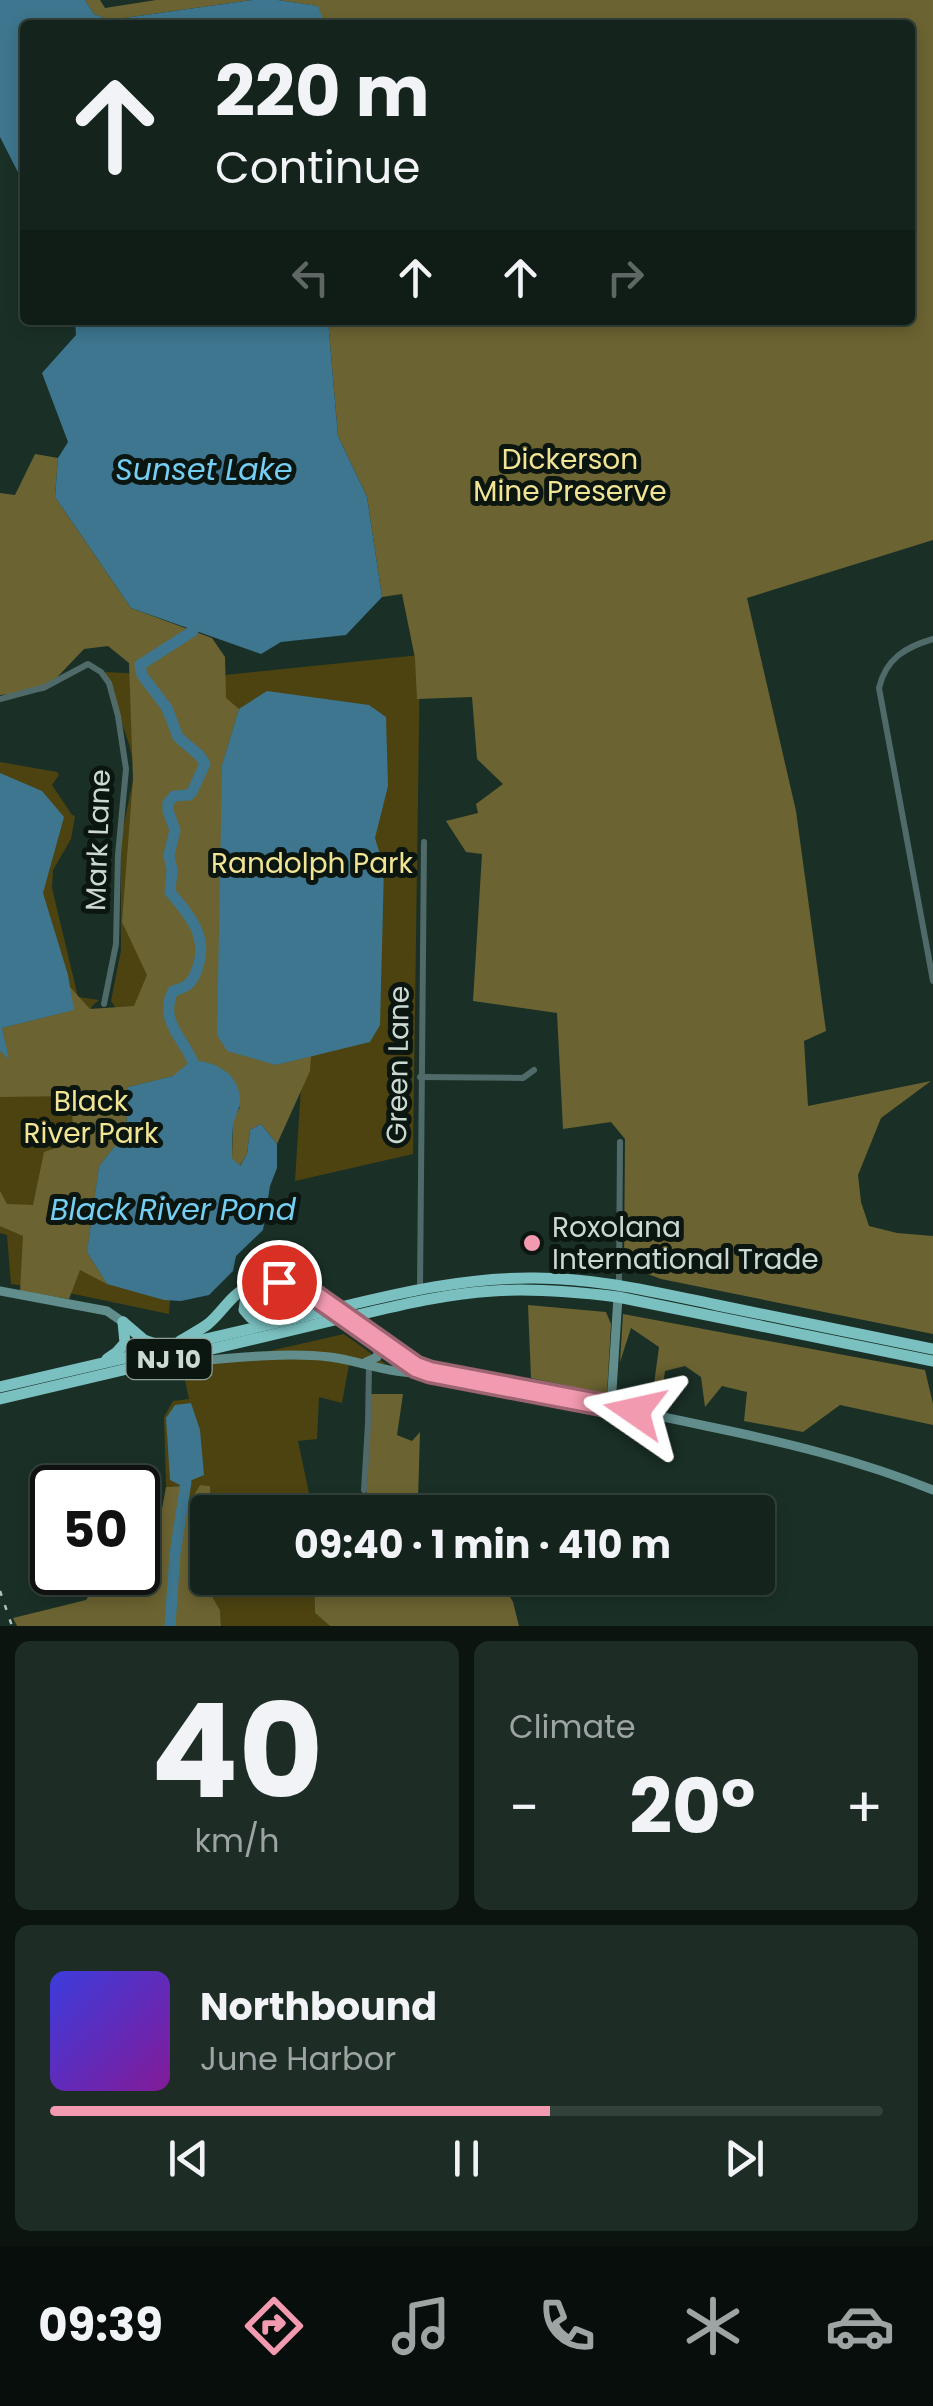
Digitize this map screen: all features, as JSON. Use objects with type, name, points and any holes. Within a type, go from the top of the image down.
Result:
[{"type":"highway","name":"NJ 10","points":[[0,1400],[144,1366],[420,1289],[483,1280],[526,1278],[618,1291],[933,1349]]},
{"type":"highway","points":[[124,1322],[144,1340],[168,1348],[209,1323],[243,1289],[279,1282],[300,1287],[322,1300],[404,1360],[430,1372]]},
{"type":"highway","points":[[262,1284],[244,1300],[246,1314],[257,1320],[292,1319]]},
{"type":"highway","name":"NJ 10","points":[[0,1387],[327,1310],[354,1316],[434,1298],[495,1290],[618,1291],[933,1362]]},
{"type":"highway","points":[[100,1364],[122,1348],[126,1339],[124,1322]]},
{"type":"main road","points":[[0,1291],[106,1310],[124,1322]]},
{"type":"main road","points":[[611,1406],[618,1291]]},
{"type":"main road","points":[[367,1364],[377,1357],[380,1343]]},
{"type":"main road","points":[[144,1366],[297,1356],[329,1357],[419,1374],[430,1372],[797,1445],[866,1464],[933,1490]]},
{"type":"street","points":[[933,639],[908,647],[892,660],[880,681],[879,696],[933,982]]},
{"type":"street","name":"Mark Lane","points":[[0,699],[46,687],[88,664],[108,683],[118,716],[126,769],[118,855],[116,944],[104,1004]]},
{"type":"street","name":"Green Lane","points":[[420,1289],[424,842]]},
{"type":"street","points":[[420,1077],[522,1078],[534,1070]]},
{"type":"street","points":[[618,1291],[620,1142]]},
{"type":"street","points":[[364,1490],[367,1364]]},
{"type":"green space","points":[[85,0],[100,0],[105,8],[156,0],[252,0],[110,20],[94,14]]},
{"type":"green space","name":"Dickerson Mine Preserve","points":[[278,0],[933,0],[933,540],[747,598],[796,811],[826,1031],[804,1041],[808,1106],[931,1081],[881,1118],[858,1175],[869,1226],[933,1236],[933,1334],[661,1279],[624,1265],[625,1139],[611,1122],[563,1129],[557,1013],[473,1001],[482,854],[466,852],[446,821],[478,813],[476,804],[503,784],[477,759],[472,697],[417,699],[415,658],[402,594],[382,597],[367,497],[338,436],[328,325],[915,325],[915,20],[323,20],[317,6]]},
{"type":"green space","name":"Black River Park","points":[[35,454],[58,458],[55,497],[131,608],[212,638],[225,657],[226,698],[239,709],[222,765],[276,1065],[311,1056],[310,1071],[277,1144],[261,1124],[250,1130],[247,1154],[239,1167],[232,1158],[233,1120],[240,1107],[173,1076],[128,1087],[126,1132],[99,1166],[87,1252],[107,1284],[80,1270],[69,1299],[20,1291],[23,1236],[0,1226],[0,1191],[7,1204],[33,1205],[44,1152],[73,1142],[72,1096],[0,1097],[0,1051],[8,1057],[2,1028],[73,1010],[69,986],[90,1009],[134,1006],[147,975],[122,922],[133,779],[129,663],[108,646],[84,649],[44,691],[0,695],[0,493],[15,495]]},
{"type":"green space","points":[[420,655],[413,1154],[295,1181],[302,1071],[186,1065],[169,1314],[11,1284],[7,1235],[0,1233],[0,762],[59,775],[52,785],[75,816],[71,839],[53,870],[52,888],[78,997],[99,1000],[90,1013],[117,1010],[111,1001],[121,951],[121,838],[133,762],[105,672],[205,677]]},
{"type":"green space","points":[[528,1305],[606,1312],[611,1324],[607,1394],[531,1378]]},
{"type":"green space","points":[[623,1314],[925,1370],[933,1404],[933,1425],[840,1405],[803,1432],[744,1421],[747,1392],[722,1386],[705,1407],[701,1377],[685,1366],[665,1371],[660,1410],[633,1405],[654,1384],[659,1347],[631,1328],[620,1362]]},
{"type":"green space","points":[[344,1334],[387,1365],[350,1359],[342,1403],[319,1397],[317,1439],[298,1441],[309,1495],[211,1495],[210,1486],[200,1485],[194,1495],[190,1495],[188,1506],[182,1486],[166,1487],[164,1417],[173,1401],[189,1399],[183,1371]]},
{"type":"green space","points":[[371,1394],[403,1394],[397,1435],[412,1441],[420,1432],[418,1495],[366,1495]]},
{"type":"green space","points":[[200,1485],[210,1486],[211,1495],[194,1495]]},
{"type":"green space","points":[[182,1486],[188,1505],[190,1502],[190,1595],[211,1595],[220,1610],[221,1626],[17,1626],[13,1618],[86,1600],[89,1595],[160,1595],[160,1520],[166,1487]]},
{"type":"green space","points":[[211,1595],[314,1595],[315,1613],[330,1626],[221,1626],[220,1610]]},
{"type":"green space","points":[[314,1595],[509,1595],[519,1626],[330,1626],[315,1613]]},
{"type":"water","points":[[0,0],[85,0],[94,14],[110,20],[20,20],[20,176],[0,137]]},
{"type":"water","points":[[252,0],[318,6],[323,20],[110,20]]},
{"type":"water","name":"Sunset Lake","points":[[75,325],[328,325],[338,436],[367,497],[382,597],[346,635],[281,642],[261,654],[131,608],[55,497],[58,458],[68,442],[42,373],[76,335]]},
{"type":"water","points":[[267,691],[369,705],[386,717],[388,786],[375,838],[384,868],[380,1025],[370,1042],[276,1065],[227,1051],[217,1035],[222,765],[239,709]]},
{"type":"water","points":[[0,773],[42,791],[64,817],[43,893],[68,975],[74,1010],[2,1028],[9,1059],[0,1051]]},
{"type":"water","name":"Black River Pond","points":[[192,1060],[226,1071],[236,1084],[240,1103],[233,1126],[232,1158],[240,1166],[247,1154],[250,1130],[261,1124],[277,1144],[277,1168],[263,1230],[236,1256],[233,1271],[209,1295],[164,1300],[107,1284],[87,1252],[99,1166],[126,1132],[128,1087],[173,1076]]},
{"type":"water","points":[[191,1403],[200,1430],[204,1475],[180,1485],[170,1480],[166,1418],[175,1405]]},
{"type":"waterway","points":[[142,675],[140,665],[193,631]]},
{"type":"waterway","points":[[145,679],[167,708],[178,737],[205,764],[192,792],[174,796],[168,803],[175,830],[169,855],[170,892],[191,919],[201,949],[192,980],[173,991],[169,1001],[173,1028],[192,1060]]},
{"type":"waterway","points":[[170,1626],[186,1482]]},
{"type":"railway","points":[[0,1591],[12,1626]]},
{"type":"place","name":"Roxolana International Trade","points":[[532,1243]]},
{"type":"route","points":[[279,1282],[314,1295],[416,1367],[635,1411]]},
{"type":"park label","name":"Randolph Park","points":[[312,863]]}]
